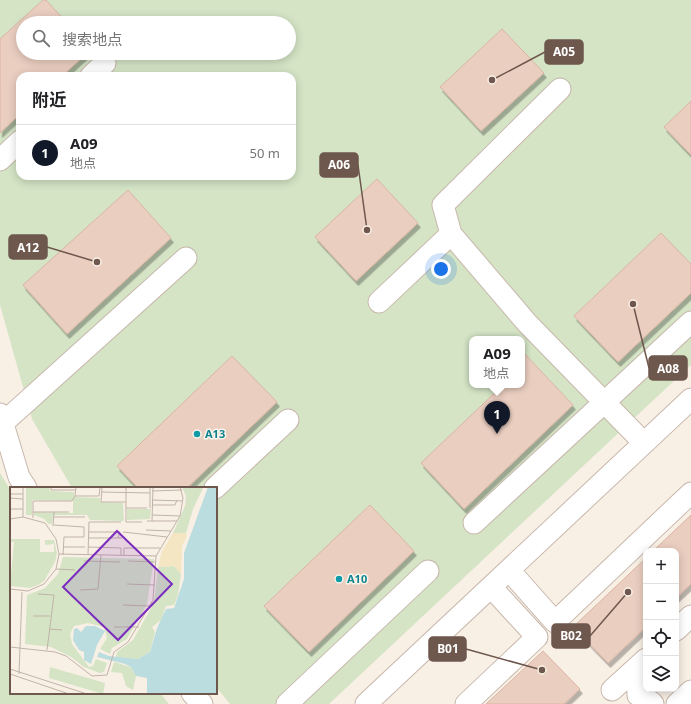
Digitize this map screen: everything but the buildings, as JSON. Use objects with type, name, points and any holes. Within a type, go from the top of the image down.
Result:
[{"type":"street","points":[[560,89],[443,204],[451,234],[527,323],[644,443]]},
{"type":"street","points":[[0,160],[16,145]]},
{"type":"street","points":[[380,302],[451,234]]},
{"type":"street","points":[[25,487],[19,477],[1,418],[186,258]]},
{"type":"street","points":[[474,523],[691,322]]},
{"type":"street","points":[[366,704],[691,399]]},
{"type":"street","points":[[216,487],[288,420]]},
{"type":"street","points":[[509,570],[555,622],[691,494]]},
{"type":"street","points":[[287,704],[428,571]]},
{"type":"street","points":[[466,704],[537,636],[491,586]]},
{"type":"street","points":[[679,627],[691,616]]},
{"type":"street","points":[[612,690],[641,664]]},
{"type":"street","points":[[641,664],[641,701]]},
{"type":"street","points":[[677,704],[691,691]]},
{"type":"street","points":[[193,694],[202,704]]},
{"type":"green space","points":[[0,0],[691,0],[691,365],[329,704],[230,704],[217,688],[217,487],[71,487],[32,419],[0,305]]},
{"type":"green space","points":[[0,473],[10,489],[10,694],[161,694],[169,704],[0,704]]},
{"type":"place","name":"A05","points":[[492,80]]},
{"type":"place","name":"A06","points":[[367,230]]},
{"type":"place","name":"A12","points":[[97,262]]},
{"type":"place","name":"A08","points":[[633,304]]},
{"type":"place","name":"A13","points":[[197,434]]},
{"type":"place","name":"A09","points":[[497,434]]},
{"type":"place","name":"A10","points":[[339,579]]},
{"type":"place","name":"B02","points":[[628,592]]},
{"type":"place","name":"B01","points":[[542,670]]}]
